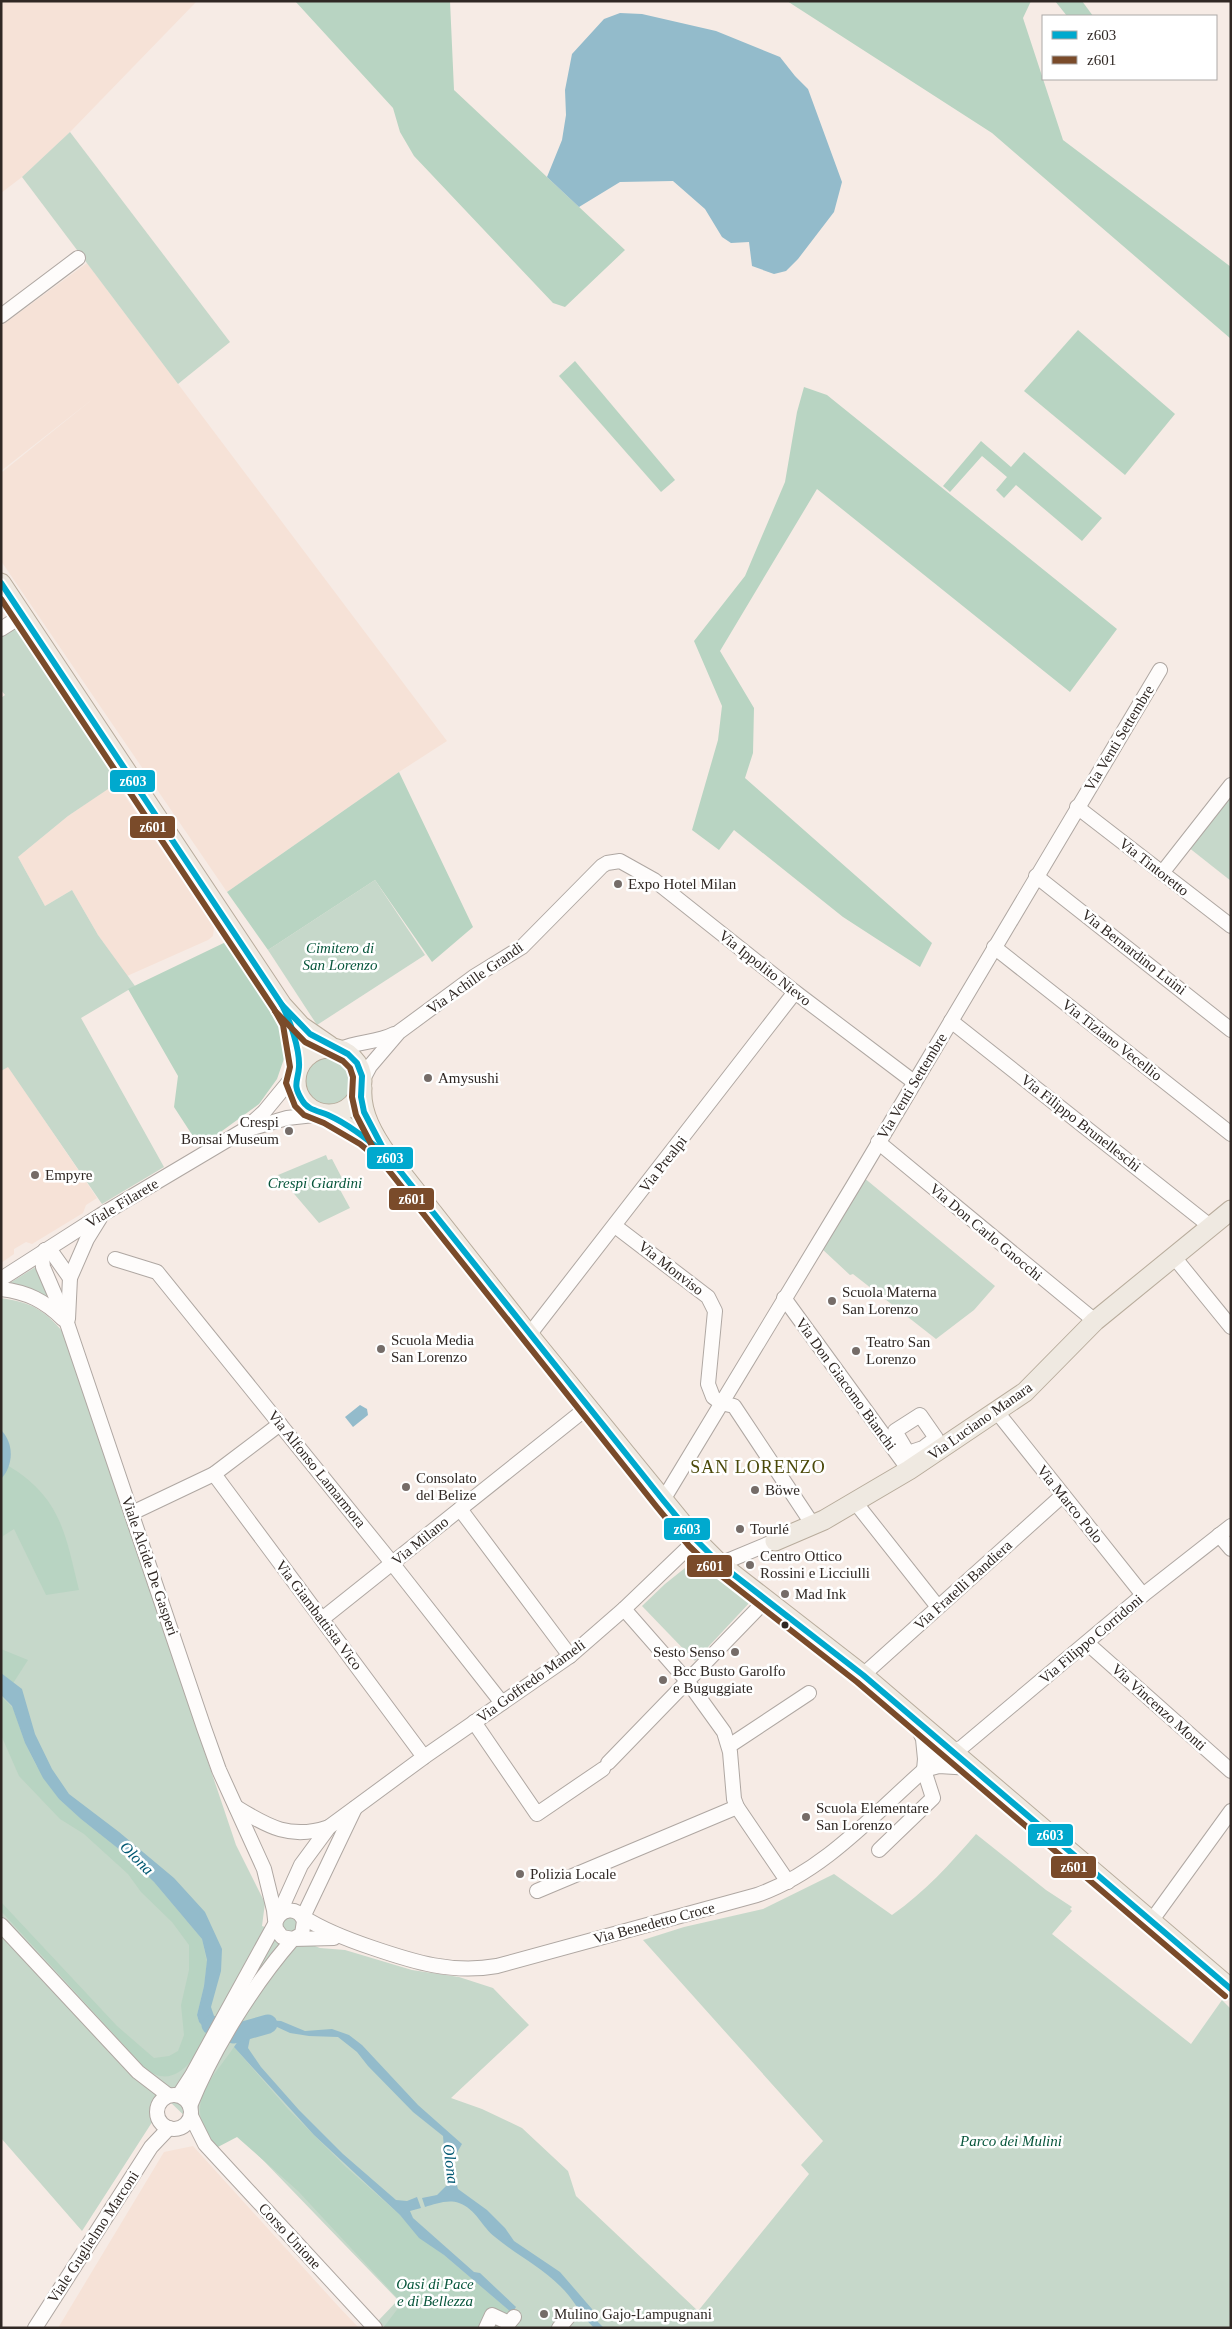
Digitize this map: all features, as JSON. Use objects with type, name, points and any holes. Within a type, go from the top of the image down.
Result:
[{"type":"main road","points":[[1,583],[282,1005],[291,1022],[298,1070]]},
{"type":"main road","points":[[282,1005],[301,1026],[353,1058],[358,1065],[362,1085],[361,1098],[370,1126],[388,1156],[529,1335],[696,1540],[720,1564],[863,1675],[1231,1989]]},
{"type":"main road","points":[[335,1048],[315,1051],[307,1056],[298,1070],[295,1082],[302,1101],[309,1108],[326,1114],[365,1137],[388,1156]]},
{"type":"main road","points":[[326,1114],[347,1110],[355,1103],[362,1085]]},
{"type":"main road","name":"Via Luciano Manara","points":[[775,1541],[813,1525],[909,1470],[924,1454],[997,1412],[1025,1392],[1094,1321],[1231,1210]]},
{"type":"street","points":[[1,316],[78,258]]},
{"type":"street","points":[[1,628],[23,615]]},
{"type":"street","name":"Via Venti Settembre","points":[[663,1500],[784,1298],[854,1186],[878,1142],[1160,670]]},
{"type":"street","points":[[1162,873],[1231,785]]},
{"type":"street","name":"Via Tintoretto","points":[[1077,807],[1231,926]]},
{"type":"street","name":"Via Ippolito Nievo","points":[[613,862],[626,863],[654,880],[795,992],[914,1082]]},
{"type":"street","name":"Via Achille Grandi","points":[[362,1085],[370,1066],[399,1032],[475,976],[522,947],[602,866],[613,862]]},
{"type":"street","name":"Via Bernardino Luini","points":[[1036,876],[1231,1030]]},
{"type":"street","name":"Via Tiziano Vecellio","points":[[994,947],[1231,1134]]},
{"type":"street","name":"Via Prealpi","points":[[529,1335],[795,992]]},
{"type":"street","name":"Via Filippo Brunelleschi","points":[[951,1020],[1210,1226]]},
{"type":"street","name":"Via Achille Grandi","points":[[335,1048],[377,1041],[399,1032]]},
{"type":"street","name":"Viale Filarete","points":[[1,1279],[101,1215],[244,1130],[264,1112],[298,1070]]},
{"type":"street","name":"Viale Filarete","points":[[244,1130],[287,1118],[326,1114]]},
{"type":"street","name":"Via Don Carlo Gnocchi","points":[[878,1142],[1094,1321]]},
{"type":"street","name":"Viale Alcide De Gasperi","points":[[67,1323],[70,1278],[87,1239],[101,1215]]},
{"type":"street","name":"Via Monviso","points":[[615,1226],[708,1296],[715,1311],[708,1384],[712,1397],[721,1403]]},
{"type":"street","points":[[45,1250],[53,1254],[70,1278]]},
{"type":"street","name":"Viale Alcide De Gasperi","points":[[45,1250],[42,1258],[43,1267],[67,1323],[204,1728],[264,1869]]},
{"type":"street","points":[[1174,1256],[1231,1328]]},
{"type":"street","name":"Via Alfonso Lamarmora","points":[[115,1259],[157,1272],[392,1563],[502,1703]]},
{"type":"street","name":"Viale Alcide De Gasperi","points":[[1,1289],[27,1293],[51,1306],[67,1323]]},
{"type":"street","name":"Via Don Giacomo Bianchi","points":[[784,1298],[909,1470]]},
{"type":"street","points":[[721,1403],[734,1406],[813,1525]]},
{"type":"street","name":"Via Milano","points":[[322,1620],[588,1407]]},
{"type":"street","name":"Via Marco Polo","points":[[997,1412],[1143,1595]]},
{"type":"street","points":[[132,1514],[214,1474],[280,1424]]},
{"type":"street","name":"Via Giambattista Vico","points":[[214,1474],[424,1757]]},
{"type":"street","name":"Via Fratelli Bandiera","points":[[863,1675],[1063,1495]]},
{"type":"street","points":[[855,1502],[938,1607]]},
{"type":"street","points":[[460,1509],[570,1656]]},
{"type":"street","name":"Via Filippo Corridoni","points":[[952,1751],[961,1748],[1143,1595],[1231,1526]]},
{"type":"street","points":[[1219,1535],[1231,1549]]},
{"type":"street","name":"Via Goffredo Mameli","points":[[236,1807],[269,1827],[289,1832],[315,1832],[328,1827],[424,1757],[570,1656],[624,1609],[696,1540]]},
{"type":"street","name":"Via Luciano Manara","points":[[720,1564],[775,1541]]},
{"type":"street","points":[[474,1722],[537,1814],[605,1766],[766,1600]]},
{"type":"street","points":[[624,1609],[688,1682],[724,1732],[729,1746],[734,1799],[737,1807],[788,1882]]},
{"type":"street","name":"Via Vincenzo Monti","points":[[1087,1643],[1231,1771]]},
{"type":"street","points":[[729,1746],[809,1693]]},
{"type":"street","points":[[879,1850],[933,1798],[924,1770],[926,1759],[923,1739],[914,1719]]},
{"type":"street","points":[[939,1766],[948,1758],[952,1751]]},
{"type":"street","name":"Via Benedetto Croce","points":[[301,1915],[319,1928],[413,1962],[436,1967],[473,1969],[508,1963],[747,1898],[788,1882],[824,1858],[924,1770],[930,1759],[939,1752],[952,1751]]},
{"type":"street","name":"Via Benedetto Croce","points":[[924,1770],[939,1766],[971,1768]]},
{"type":"street","points":[[537,1891],[737,1807]]},
{"type":"street","name":"Via Goffredo Mameli","points":[[301,1915],[355,1808]]},
{"type":"street","points":[[1152,1920],[1231,1811]]},
{"type":"street","name":"Via Goffredo Mameli","points":[[276,1920],[301,1865],[328,1827]]},
{"type":"street","points":[[264,1869],[301,1915],[304,1930],[293,1939],[288,1939],[278,1934],[264,1869]]},
{"type":"street","points":[[276,1920],[284,1911],[290,1910],[301,1915]]},
{"type":"street","name":"Viale Guglielmo Marconi","points":[[151,2147],[174,2128],[188,2122],[196,2078],[239,2003],[276,1920]]},
{"type":"street","points":[[1,1925],[165,2103],[190,2111]]},
{"type":"street","name":"Via Benedetto Croce","points":[[293,1939],[317,1937],[347,1939]]},
{"type":"street","name":"Viale Guglielmo Marconi","points":[[239,2003],[293,1939]]},
{"type":"street","name":"Viale Guglielmo Marconi","points":[[35,2328],[151,2147],[165,2103],[196,2078]]},
{"type":"street","points":[[165,2103],[164,2126],[174,2128]]},
{"type":"street","name":"Corso Unione","points":[[190,2111],[205,2144],[375,2328]]},
{"type":"street","name":"Corso Unione","points":[[174,2128],[205,2144]]},
{"type":"street","points":[[486,2328],[492,2315],[513,2322]]},
{"type":"street","points":[[559,2328],[568,2316]]},
{"type":"shaded area","points":[[1,1],[197,1],[70,132],[22,177],[1,193]]},
{"type":"shaded area","points":[[87,263],[447,741],[399,772],[227,892],[1,561],[1,473],[94,398],[1,471],[1,326]]},
{"type":"shaded area","points":[[116,783],[214,927],[213,936],[208,940],[127,976],[98,935],[72,890],[45,906],[18,857],[68,816]]},
{"type":"shaded area","points":[[8,1066],[97,1198],[86,1205],[83,1213],[32,1244],[26,1242],[14,1249],[14,1254],[1,1263],[1,1071]]},
{"type":"shaded area","points":[[193,2146],[359,2328],[58,2328],[164,2152]]},
{"type":"green space","points":[[295,1],[450,1],[454,90],[625,250],[565,307],[553,303],[414,156],[400,132],[393,108]]},
{"type":"green space","points":[[787,1],[1031,1],[1023,18],[1063,140],[1231,267],[1231,339],[992,133]]},
{"type":"green space","points":[[1055,1],[1082,1],[1092,15],[1066,15]]},
{"type":"green space","points":[[70,132],[230,342],[178,384],[22,177]]},
{"type":"green space","points":[[1078,330],[1175,414],[1125,475],[1024,391]]},
{"type":"green space","points":[[575,361],[675,480],[661,492],[559,376]]},
{"type":"green space","points":[[804,387],[827,395],[1117,629],[1070,692],[817,489],[720,651],[754,708],[753,753],[745,778],[932,943],[920,967],[843,917],[734,830],[719,850],[692,830],[718,740],[722,706],[694,641],[745,576],[785,482],[797,412]]},
{"type":"green space","points":[[981,441],[1011,467],[1024,452],[1102,518],[1082,541],[1016,485],[1004,498],[996,490],[1007,477],[982,456],[950,492],[943,486]]},
{"type":"green space","points":[[18,625],[119,775],[120,781],[68,816],[18,857],[45,906],[72,890],[98,935],[135,986],[81,1018],[164,1167],[102,1204],[8,1067],[1,1071],[1,698],[5,695],[1,690],[1,631]]},
{"type":"green space","points":[[399,772],[473,927],[432,962],[375,880],[268,950],[227,892]]},
{"type":"green space","points":[[1231,793],[1231,881],[1188,847]]},
{"type":"green space","name":"Cimitero di San Lorenzo","points":[[375,880],[425,955],[317,1025],[268,950]]},
{"type":"green space","points":[[230,940],[282,1023],[286,1053],[277,1079],[259,1104],[200,1147],[174,1107],[178,1076],[128,989]]},
{"type":"green space","points":[[324,1057],[334,1057],[346,1064],[353,1076],[353,1086],[346,1098],[334,1105],[324,1105],[316,1101],[309,1094],[305,1086],[305,1076],[309,1068],[316,1061]]},
{"type":"green space","name":"Crespi Giardini","points":[[326,1155],[328,1160],[332,1159],[344,1182],[338,1186],[350,1208],[319,1223],[278,1175]]},
{"type":"green space","points":[[863,1177],[995,1286],[974,1310],[936,1339],[853,1274],[850,1275],[821,1248]]},
{"type":"green space","points":[[37,1266],[52,1305],[5,1286]]},
{"type":"green space","name":"Parco dei Mulini","points":[[1,1298],[37,1308],[64,1333],[236,1845],[265,1903],[262,1926],[279,1932],[282,1914],[301,1918],[294,1938],[320,1948],[345,1950],[412,1970],[459,1977],[493,1988],[529,2025],[451,2098],[482,2109],[522,2128],[568,2171],[576,2196],[698,2311],[809,2174],[801,2165],[823,2141],[643,1940],[684,1927],[763,1909],[834,1874],[892,1915],[947,1867],[976,1834],[1046,1890],[1072,1907],[1070,1909],[1072,1911],[1052,1934],[1191,2044],[1222,2000],[1231,2009],[1231,2328],[385,2328],[378,2321],[398,2300],[234,2130],[216,2146],[167,2099],[82,2231],[1,2138]]},
{"type":"green space","points":[[7,1465],[25,1477],[50,1504],[64,1534],[79,1590],[46,1595],[14,1529],[3,1536],[1,1541],[1,1469]]},
{"type":"green space","points":[[700,1556],[752,1600],[695,1661],[642,1606],[665,1584]]},
{"type":"green space","points":[[1,1649],[28,1660],[12,1685],[1,1678]]},
{"type":"green space","points":[[1,1696],[13,1708],[25,1743],[36,1765],[59,1799],[120,1850],[154,1882],[202,1939],[207,1962],[204,1986],[197,2015],[199,2022],[209,2033],[191,2061],[174,2074],[165,2076],[155,2074],[144,2067],[1,1911],[1,1902],[117,2026],[154,2058],[169,2056],[178,2051],[184,2035],[181,2005],[189,1970],[189,1945],[172,1922],[141,1892],[128,1874],[84,1834],[60,1819],[19,1776],[1,1735]]},
{"type":"green space","name":"Oasi di Pace e di Bellezza","points":[[234,2047],[288,2109],[346,2167],[400,2215],[423,2240],[444,2255],[512,2313],[483,2328],[383,2328],[402,2303],[298,2191],[237,2137],[216,2148],[206,2133],[201,2119],[200,2107],[203,2095],[208,2083]]},
{"type":"water","points":[[620,13],[642,14],[716,31],[780,57],[808,89],[842,182],[834,212],[798,259],[786,271],[774,274],[752,266],[749,242],[731,243],[722,237],[705,209],[673,181],[620,182],[579,207],[547,177],[562,140],[566,115],[565,90],[572,54],[604,19]]},
{"type":"water","points":[[360,1405],[367,1409],[368,1415],[353,1427],[345,1417]]},
{"type":"water","points":[[1,1430],[8,1441],[11,1454],[8,1467],[1,1479]]},
{"type":"water","points":[[1,1673],[22,1689],[35,1734],[52,1769],[69,1794],[119,1832],[174,1878],[205,1912],[222,1949],[221,1971],[211,2007],[214,2016],[219,2019],[209,2033],[199,2022],[197,2015],[204,1986],[207,1960],[202,1939],[154,1882],[120,1850],[59,1799],[43,1778],[25,1743],[12,1706],[1,1695]]},
{"type":"water","points":[[265,2020],[281,2021],[305,2031],[332,2029],[349,2035],[362,2045],[418,2105],[462,2144],[454,2158],[452,2168],[458,2189],[487,2210],[505,2228],[514,2241],[560,2272],[592,2309],[594,2318],[604,2328],[594,2328],[560,2286],[495,2237],[470,2209],[459,2203],[450,2202],[442,2202],[425,2207],[422,2198],[437,2195],[447,2185],[443,2136],[413,2112],[368,2066],[357,2052],[338,2037],[290,2033],[277,2027],[264,2028],[250,2038],[248,2048],[261,2067],[299,2110],[343,2154],[396,2200],[407,2201],[417,2197],[421,2208],[410,2211],[413,2218],[474,2272],[480,2273],[516,2307],[512,2313],[444,2255],[419,2238],[400,2215],[314,2135],[234,2047],[248,2026]]},
{"type":"waterway","name":"Olona","points":[[211,2025],[233,2034],[268,2024]]},
{"type":"transit line","name":"z603","points":[[1,583],[282,1005],[296,1044],[299,1060],[296,1086],[304,1103],[310,1108],[344,1124],[388,1156],[663,1500],[696,1540],[720,1564],[863,1675],[1231,1989]]},
{"type":"transit line","name":"z601","points":[[1,599],[274,1009],[283,1025],[290,1067],[286,1083],[295,1106],[304,1115],[324,1123],[360,1144],[382,1162],[656,1506],[689,1546],[715,1571],[857,1682],[1225,1996]]},
{"type":"transit line","name":"z603","points":[[282,1005],[310,1034],[348,1054],[357,1063],[362,1076],[361,1097],[364,1112],[386,1154]]},
{"type":"transit line","name":"z601","points":[[275,1011],[305,1042],[343,1061],[350,1068],[353,1077],[352,1097],[356,1115],[379,1159]]},
{"type":"place","name":"Expo Hotel Milan","points":[[618,884]]},
{"type":"place","name":"Amysushi","points":[[428,1078]]},
{"type":"place","name":"Crespi Bonsai Museum","points":[[289,1131]]},
{"type":"place","name":"Empyre","points":[[35,1175]]},
{"type":"place","name":"Scuola Materna San Lorenzo","points":[[832,1301]]},
{"type":"place","name":"Scuola Media San Lorenzo","points":[[381,1349]]},
{"type":"place","name":"Teatro San Lorenzo","points":[[856,1351]]},
{"type":"place","name":"Consolato del Belize","points":[[406,1487]]},
{"type":"place","name":"Böwe","points":[[755,1490]]},
{"type":"place","name":"Tourlé","points":[[740,1529]]},
{"type":"place","name":"Centro Ottico Rossini e Licciulli","points":[[750,1565]]},
{"type":"place","name":"Mad Ink","points":[[785,1594]]},
{"type":"place","name":"Sesto Senso","points":[[735,1652]]},
{"type":"place","name":"Bcc Busto Garolfo e Buguggiate","points":[[663,1680]]},
{"type":"place","name":"Scuola Elementare San Lorenzo","points":[[806,1817]]},
{"type":"place","name":"Polizia Locale","points":[[520,1874]]},
{"type":"place","name":"Mulino Gajo-Lampugnani","points":[[544,2314]]},
{"type":"district","name":"SAN LORENZO","points":[[758,1467]]}]
